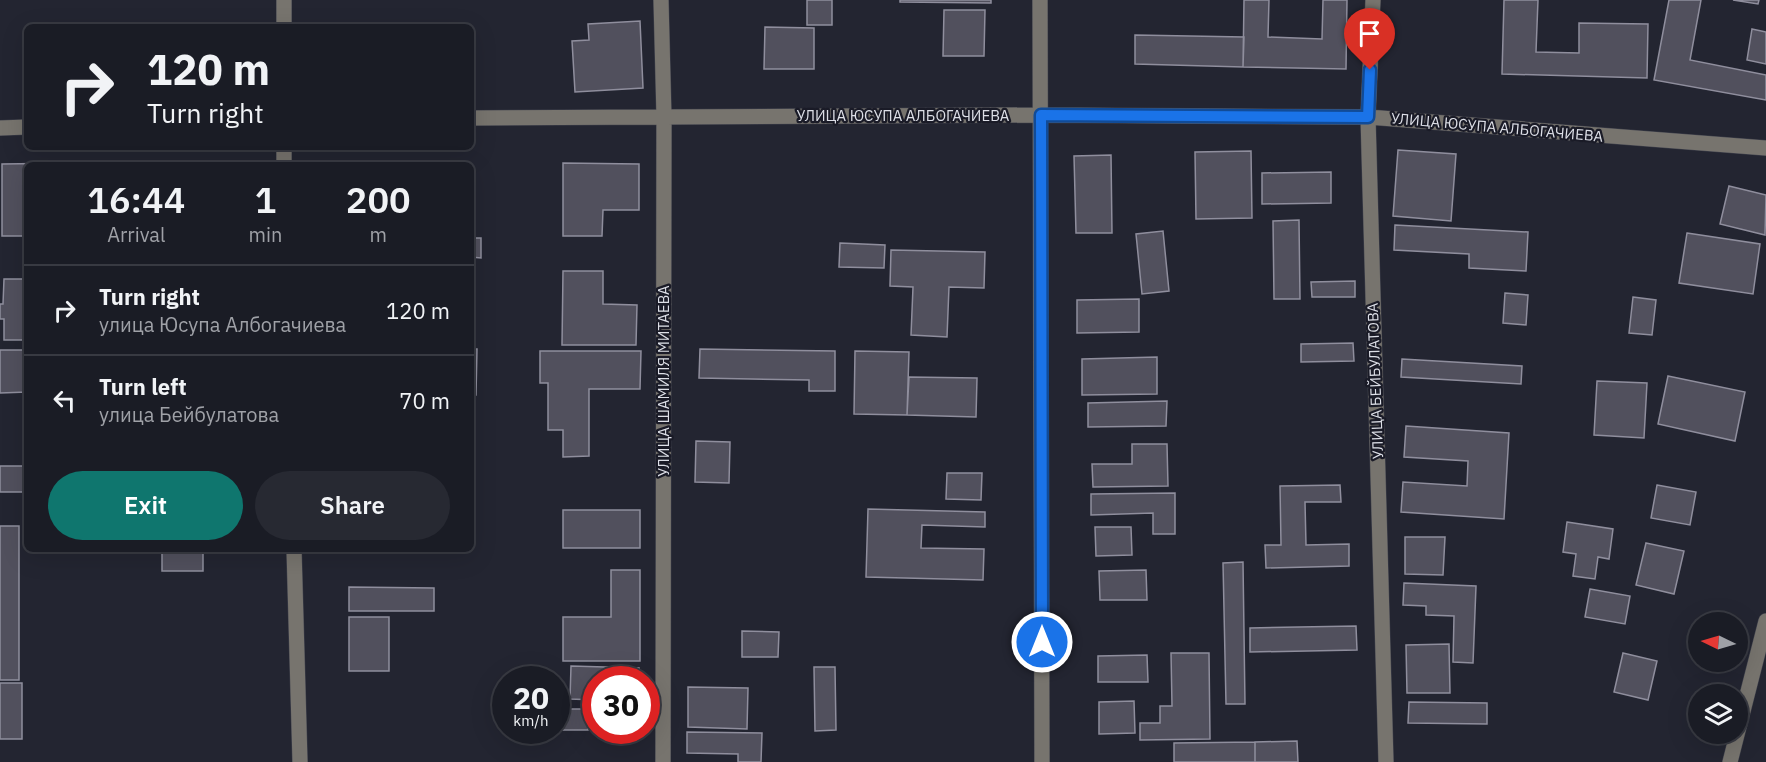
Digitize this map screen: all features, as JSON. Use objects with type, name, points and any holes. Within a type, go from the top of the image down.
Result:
[{"type":"street","points":[[284,0],[284,24]]},
{"type":"street","name":"УЛИЦА ШАМИЛЯ МИТАЕВА","points":[[661,0],[664,117],[663,762]]},
{"type":"street","points":[[1041,0],[1042,762]]},
{"type":"street","name":"УЛИЦА БЕЙБУЛАТОВА","points":[[1373,0],[1368,117],[1386,762]]},
{"type":"street","name":"УЛИЦА ЮСУПА АЛБОГАЧИЕВА","points":[[474,118],[1041,115],[1368,117],[1766,148]]},
{"type":"street","points":[[0,128],[24,128]]},
{"type":"street","points":[[294,552],[300,762]]},
{"type":"street","points":[[1730,762],[1766,621]]},
{"type":"building","points":[[807,0],[832,0],[832,25],[807,25]]},
{"type":"building","points":[[900,0],[991,0],[991,3],[900,2]]},
{"type":"building","points":[[1244,0],[1269,0],[1268,37],[1322,39],[1323,0],[1347,0],[1346,69],[1243,67]]},
{"type":"building","points":[[1504,0],[1538,0],[1536,52],[1579,53],[1579,23],[1648,24],[1647,78],[1502,74]]},
{"type":"building","points":[[1669,0],[1701,0],[1690,60],[1766,75],[1766,100],[1654,80]]},
{"type":"building","points":[[1733,0],[1759,0],[1758,4]]},
{"type":"building","points":[[944,10],[985,10],[984,56],[943,56]]},
{"type":"building","points":[[640,21],[643,88],[575,92],[572,41],[589,40],[588,24]]},
{"type":"building","points":[[765,27],[814,28],[814,69],[764,69]]},
{"type":"building","points":[[1752,29],[1766,32],[1766,64],[1747,60]]},
{"type":"building","points":[[1135,35],[1244,37],[1243,67],[1135,64]]},
{"type":"building","points":[[1398,150],[1456,154],[1451,221],[1393,216]]},
{"type":"building","points":[[1251,151],[1252,218],[1196,219],[1195,152]]},
{"type":"building","points":[[1111,155],[1112,233],[1076,233],[1074,156]]},
{"type":"building","points":[[235,161],[235,162],[172,162]]},
{"type":"building","points":[[563,163],[639,164],[639,210],[603,210],[602,236],[563,236]]},
{"type":"building","points":[[2,164],[24,164],[24,236],[2,236]]},
{"type":"building","points":[[1331,172],[1331,203],[1262,204],[1262,173]]},
{"type":"building","points":[[1729,186],[1766,195],[1765,235],[1720,224]]},
{"type":"building","points":[[1299,220],[1300,299],[1274,299],[1273,221]]},
{"type":"building","points":[[1395,225],[1528,232],[1526,271],[1469,268],[1469,254],[1394,250]]},
{"type":"building","points":[[1163,231],[1169,291],[1142,294],[1136,234]]},
{"type":"building","points":[[1687,233],[1760,244],[1753,294],[1679,283]]},
{"type":"building","points":[[474,238],[481,238],[481,258],[474,257]]},
{"type":"building","points":[[840,243],[885,245],[884,268],[839,267]]},
{"type":"building","points":[[891,250],[985,252],[984,288],[949,287],[947,337],[911,335],[913,287],[890,286]]},
{"type":"building","points":[[563,271],[603,271],[603,304],[637,305],[636,345],[562,345]]},
{"type":"building","points":[[4,279],[24,279],[24,340],[4,340],[4,319],[0,319],[0,304],[3,304]]},
{"type":"building","points":[[1355,281],[1355,297],[1312,297],[1311,282]]},
{"type":"building","points":[[1505,293],[1528,295],[1526,325],[1503,323]]},
{"type":"building","points":[[1633,297],[1656,300],[1652,335],[1629,333]]},
{"type":"building","points":[[1139,299],[1139,332],[1077,333],[1077,300]]},
{"type":"building","points":[[1353,343],[1354,361],[1301,362],[1301,344]]},
{"type":"building","points":[[474,349],[477,349],[476,395],[474,395]]},
{"type":"building","points":[[700,349],[835,351],[835,391],[809,391],[809,380],[699,378]]},
{"type":"building","points":[[0,350],[24,350],[24,392],[0,393]]},
{"type":"building","points":[[540,351],[641,351],[640,389],[589,389],[589,456],[563,457],[563,430],[548,430],[548,383],[540,383]]},
{"type":"building","points":[[855,351],[909,352],[907,415],[854,414]]},
{"type":"building","points":[[1157,357],[1157,394],[1082,395],[1082,359]]},
{"type":"building","points":[[1402,359],[1522,366],[1521,384],[1401,377]]},
{"type":"building","points":[[1668,376],[1745,392],[1735,441],[1658,424]]},
{"type":"building","points":[[909,377],[977,378],[976,417],[907,415]]},
{"type":"building","points":[[1597,381],[1647,383],[1644,438],[1594,435]]},
{"type":"building","points":[[1167,401],[1166,426],[1088,427],[1088,403]]},
{"type":"building","points":[[1406,426],[1509,433],[1504,519],[1401,512],[1403,482],[1467,486],[1468,461],[1404,457]]},
{"type":"building","points":[[696,441],[730,442],[729,483],[695,482]]},
{"type":"building","points":[[1132,444],[1167,444],[1168,486],[1093,487],[1092,464],[1132,464]]},
{"type":"building","points":[[0,466],[24,466],[24,492],[0,492]]},
{"type":"building","points":[[947,473],[982,473],[981,500],[946,499]]},
{"type":"building","points":[[1340,485],[1341,502],[1305,502],[1306,545],[1349,544],[1349,566],[1266,568],[1265,545],[1281,545],[1280,486]]},
{"type":"building","points":[[1657,485],[1696,492],[1690,525],[1651,518]]},
{"type":"building","points":[[1175,493],[1175,534],[1153,534],[1153,513],[1091,515],[1091,494]]},
{"type":"building","points":[[868,509],[985,512],[985,527],[922,525],[921,548],[984,549],[983,580],[866,577]]},
{"type":"building","points":[[563,510],[640,510],[640,548],[563,548]]},
{"type":"building","points":[[1567,522],[1613,529],[1609,559],[1598,557],[1595,579],[1573,576],[1576,554],[1563,552]]},
{"type":"building","points":[[0,526],[19,526],[19,680],[0,680]]},
{"type":"building","points":[[1095,527],[1131,527],[1132,555],[1096,556]]},
{"type":"building","points":[[1405,537],[1445,537],[1443,575],[1405,574]]},
{"type":"building","points":[[1646,543],[1684,551],[1674,594],[1636,585]]},
{"type":"building","points":[[162,552],[203,552],[203,571],[162,571]]},
{"type":"building","points":[[1243,562],[1245,704],[1226,704],[1223,563]]},
{"type":"building","points":[[611,570],[640,570],[640,661],[563,661],[563,617],[611,617]]},
{"type":"building","points":[[1146,570],[1147,600],[1100,600],[1099,571]]},
{"type":"building","points":[[1404,583],[1476,586],[1473,663],[1453,662],[1454,616],[1426,615],[1426,606],[1403,605]]},
{"type":"building","points":[[349,587],[434,588],[434,611],[349,611]]},
{"type":"building","points":[[1590,589],[1630,596],[1625,624],[1585,617]]},
{"type":"building","points":[[349,617],[389,617],[389,671],[349,671]]},
{"type":"building","points":[[1356,626],[1357,650],[1250,652],[1250,628]]},
{"type":"building","points":[[742,631],[779,632],[778,657],[742,657]]},
{"type":"building","points":[[1449,644],[1450,693],[1407,693],[1406,645]]},
{"type":"building","points":[[1171,653],[1209,653],[1210,739],[1140,740],[1140,723],[1160,723],[1160,706],[1172,706]]},
{"type":"building","points":[[1623,653],[1657,661],[1648,700],[1614,692]]},
{"type":"building","points":[[1147,655],[1148,682],[1098,682],[1098,656]]},
{"type":"building","points":[[571,666],[582,666],[582,699],[570,699]]},
{"type":"building","points":[[814,667],[835,667],[836,730],[815,731]]},
{"type":"building","points":[[0,683],[22,683],[22,739],[0,739]]},
{"type":"building","points":[[688,687],[748,688],[747,729],[688,727]]},
{"type":"building","points":[[1134,701],[1135,733],[1099,734],[1099,702]]},
{"type":"building","points":[[1409,702],[1487,703],[1487,724],[1408,723]]},
{"type":"building","points":[[570,709],[582,709],[582,730],[570,730]]},
{"type":"building","points":[[687,732],[762,733],[761,762],[738,762],[738,754],[687,753]]},
{"type":"building","points":[[1297,741],[1298,762],[1255,762],[1255,742]]},
{"type":"building","points":[[1255,742],[1255,762],[1174,762],[1174,743]]},
{"type":"route","points":[[1042,642],[1041,115],[1368,117],[1370,70]]}]
